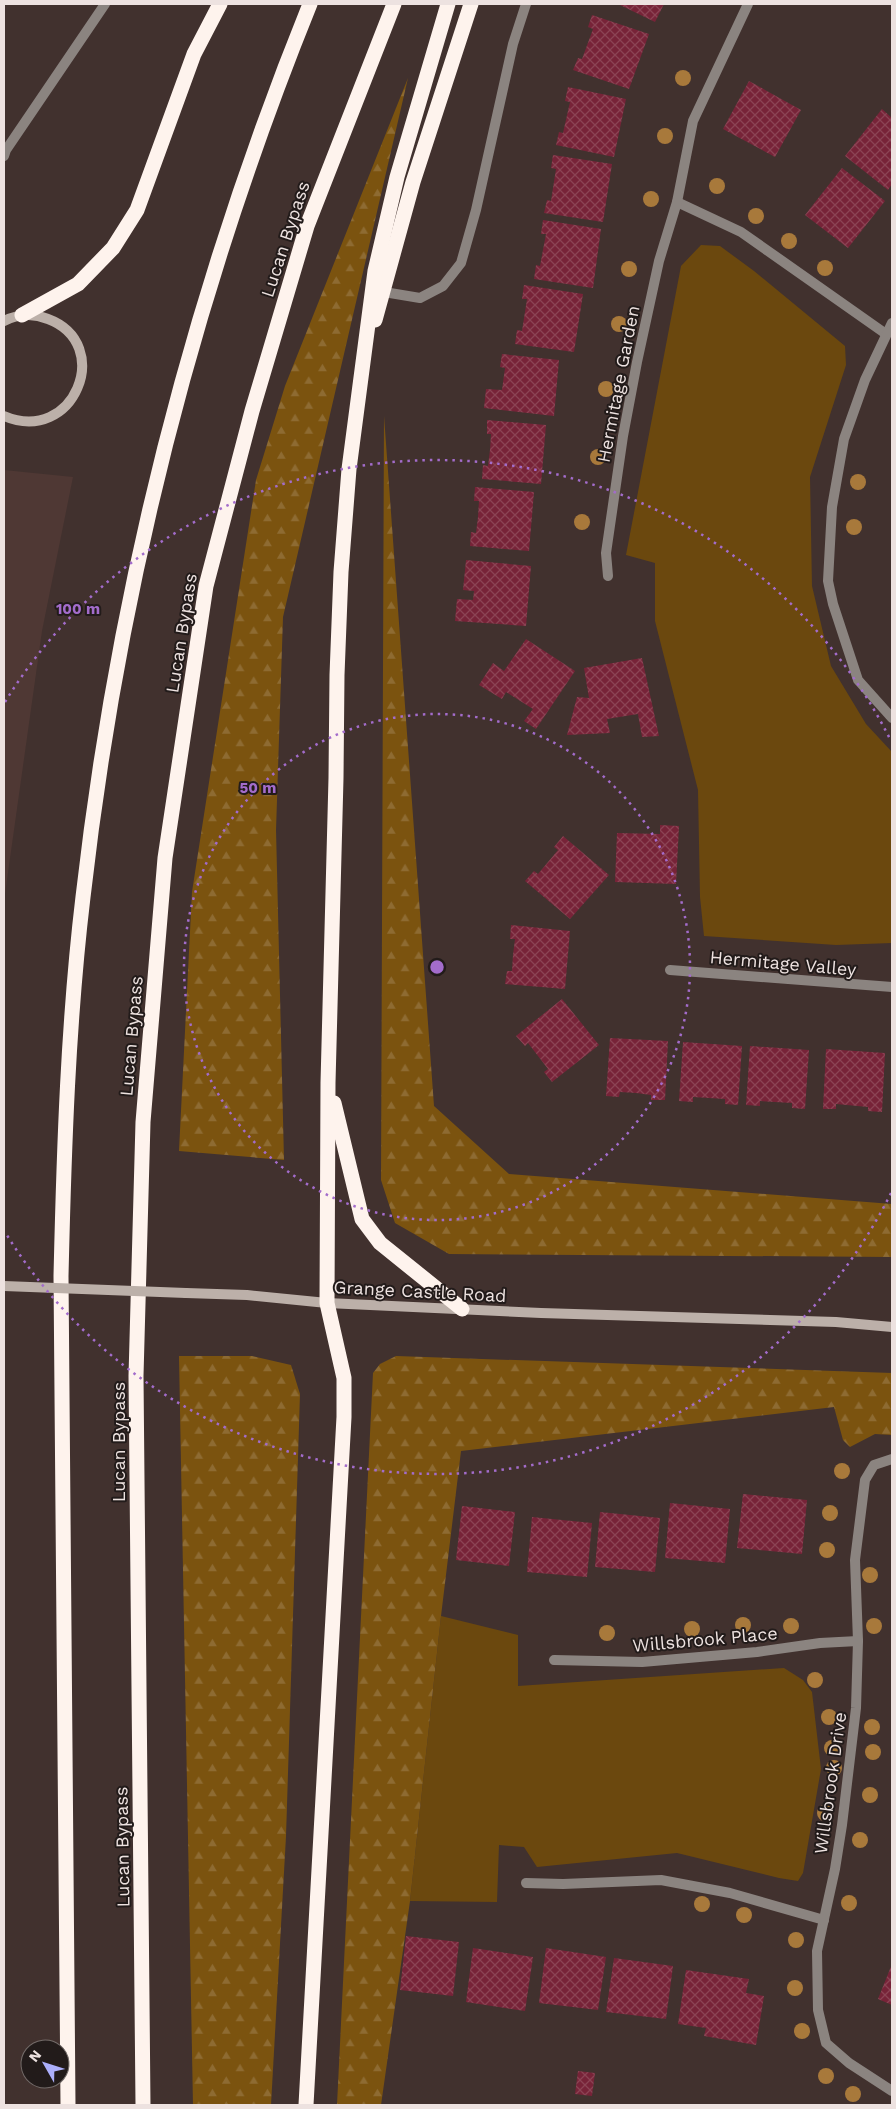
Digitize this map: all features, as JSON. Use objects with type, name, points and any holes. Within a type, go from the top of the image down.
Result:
[{"type":"highway","points":[[22,315],[78,284],[113,248],[137,210],[194,54],[220,4]]},
{"type":"highway","points":[[68,2105],[61,1276],[64,1150],[71,1023],[83,897],[99,772],[120,648],[146,524],[176,400],[224,238],[280,78],[310,4]]},
{"type":"highway","name":"Lucan Bypass","points":[[143,2105],[136,1376],[143,1122],[165,858],[206,586],[252,410],[307,226],[394,4]]},
{"type":"highway","points":[[306,2105],[344,1417],[344,1378],[327,1303],[328,1083],[337,675],[341,582],[350,470],[375,271],[402,159],[448,4]]},
{"type":"highway","points":[[362,367],[413,182],[471,4]]},
{"type":"highway","points":[[328,1083],[362,1219],[380,1244],[462,1309]]},
{"type":"main road","points":[[4,321],[22,315],[40,316],[56,322],[69,333],[78,347],[82,364],[81,381],[74,397],[62,410],[48,419],[31,422],[14,420],[4,416]]},
{"type":"main road","name":"Grange Castle Road","points":[[4,1286],[247,1295],[327,1303],[462,1309],[836,1322],[892,1327]]},
{"type":"main road","name":"Grange Castle Road","points":[[836,1322],[892,1319]]},
{"type":"street","points":[[4,156],[6,150],[105,4]]},
{"type":"street","points":[[384,292],[420,298],[443,286],[461,263],[476,210],[513,44],[526,4]]},
{"type":"street","name":"Hermitage Garden","points":[[608,576],[606,553],[623,436],[658,270],[677,202],[693,121],[748,4]]},
{"type":"street","points":[[677,202],[741,232],[886,334]]},
{"type":"street","points":[[892,323],[864,380],[844,439],[832,507],[828,581],[833,604],[858,680],[892,718]]},
{"type":"street","name":"Hermitage Valley","points":[[670,970],[892,987]]},
{"type":"street","name":"Willsbrook Drive","points":[[892,1459],[874,1465],[865,1480],[855,1560],[858,1641],[856,1708],[851,1760],[835,1869],[817,1951],[818,2010],[826,2043],[849,2063],[892,2091]]},
{"type":"street","name":"Willsbrook Place","points":[[554,1660],[642,1662],[757,1652],[820,1643],[858,1641]]},
{"type":"street","points":[[526,1883],[563,1884],[661,1880],[730,1892],[824,1920]]},
{"type":"shaded area","points":[[701,245],[720,246],[754,271],[845,346],[846,365],[810,477],[812,586],[831,666],[866,724],[892,752],[892,943],[836,945],[704,936],[700,897],[698,790],[655,621],[655,563],[626,555],[681,266]]},
{"type":"shaded area","points":[[4,470],[73,477],[42,631],[4,901]]},
{"type":"shaded area","points":[[441,1616],[518,1635],[518,1686],[784,1668],[803,1680],[812,1692],[821,1769],[803,1873],[798,1881],[677,1853],[537,1867],[524,1847],[499,1845],[497,1902],[410,1901]]},
{"type":"green space","points":[[408,78],[283,617],[276,830],[284,1160],[179,1151],[192,892],[256,480],[285,386]]},
{"type":"green space","points":[[384,416],[434,1106],[509,1174],[892,1204],[892,1257],[449,1254],[395,1223],[381,1180]]},
{"type":"green space","points":[[179,1356],[252,1356],[291,1365],[300,1394],[286,1836],[271,2105],[193,2105]]},
{"type":"green space","points":[[396,1356],[892,1373],[892,1435],[875,1434],[850,1447],[843,1440],[834,1407],[461,1451],[410,1901],[381,2105],[337,2105],[373,1373],[380,1364]]},
{"type":"building","points":[[618,4],[664,4],[655,22]]},
{"type":"building","points":[[592,15],[649,34],[629,89],[573,70],[578,58],[582,59],[593,29],[588,27]]},
{"type":"building","points":[[749,81],[801,110],[775,157],[723,129]]},
{"type":"building","points":[[568,87],[626,99],[614,157],[556,145],[559,132],[563,133],[570,102],[565,101]]},
{"type":"building","points":[[882,109],[892,118],[892,184],[888,190],[845,156]]},
{"type":"building","points":[[553,155],[612,164],[603,222],[544,213],[547,200],[551,201],[556,169],[551,168]]},
{"type":"building","points":[[842,168],[885,201],[848,248],[805,215]]},
{"type":"building","points":[[543,220],[601,229],[593,288],[534,279],[536,265],[540,266],[546,234],[541,234]]},
{"type":"building","points":[[524,285],[583,294],[574,352],[515,344],[517,330],[522,331],[527,299],[522,299]]},
{"type":"building","points":[[502,354],[559,360],[554,416],[484,408],[486,389],[502,390],[505,368],[500,367]]},
{"type":"building","points":[[487,420],[546,425],[541,484],[482,479],[483,465],[488,466],[490,450],[491,434],[487,434]]},
{"type":"building","points":[[475,487],[534,492],[529,551],[470,546],[471,532],[476,533],[478,517],[479,501],[474,501]]},
{"type":"building","points":[[466,560],[531,566],[526,626],[455,621],[457,599],[473,600],[474,591],[463,590]]},
{"type":"building","points":[[526,639],[575,671],[536,729],[524,721],[533,709],[506,692],[502,699],[479,685],[493,663],[504,671]]},
{"type":"building","points":[[642,658],[659,736],[642,737],[638,714],[607,719],[610,733],[567,735],[577,697],[589,698],[584,668]]},
{"type":"building","points":[[660,825],[679,826],[676,884],[615,882],[617,833],[660,834]]},
{"type":"building","points":[[563,836],[609,875],[570,919],[525,881],[534,871],[538,874],[558,850],[554,847]]},
{"type":"building","points":[[511,925],[570,931],[565,989],[505,984],[507,971],[512,971],[515,939],[510,939]]},
{"type":"building","points":[[562,999],[599,1045],[552,1082],[544,1072],[548,1069],[528,1043],[525,1046],[516,1036]]},
{"type":"building","points":[[610,1038],[668,1041],[665,1100],[651,1100],[651,1095],[636,1093],[620,1092],[619,1097],[606,1096]]},
{"type":"building","points":[[683,1042],[742,1046],[738,1105],[725,1104],[725,1099],[693,1097],[693,1102],[679,1101]]},
{"type":"building","points":[[750,1046],[809,1050],[805,1109],[792,1108],[792,1103],[760,1101],[760,1106],[746,1105]]},
{"type":"building","points":[[826,1049],[885,1053],[882,1112],[868,1111],[868,1107],[836,1104],[836,1109],[823,1109]]},
{"type":"building","points":[[743,1494],[807,1500],[802,1554],[737,1548]]},
{"type":"building","points":[[670,1503],[730,1509],[725,1563],[665,1558]]},
{"type":"building","points":[[462,1506],[515,1512],[509,1566],[456,1560]]},
{"type":"building","points":[[600,1512],[660,1518],[655,1572],[595,1567]]},
{"type":"building","points":[[532,1517],[592,1523],[587,1577],[527,1572]]},
{"type":"building","points":[[406,1936],[459,1942],[453,1996],[400,1990]]},
{"type":"building","points":[[473,1948],[533,1957],[525,2011],[466,2002]]},
{"type":"building","points":[[546,1948],[606,1957],[598,2010],[539,2003]]},
{"type":"building","points":[[614,1958],[673,1966],[666,2019],[606,2012]]},
{"type":"building","points":[[892,1964],[892,2005],[878,1999]]},
{"type":"building","points":[[686,1970],[749,1979],[746,1993],[764,1996],[756,2045],[704,2036],[706,2028],[678,2024]]},
{"type":"building","points":[[578,2071],[595,2073],[592,2096],[575,2094]]}]
